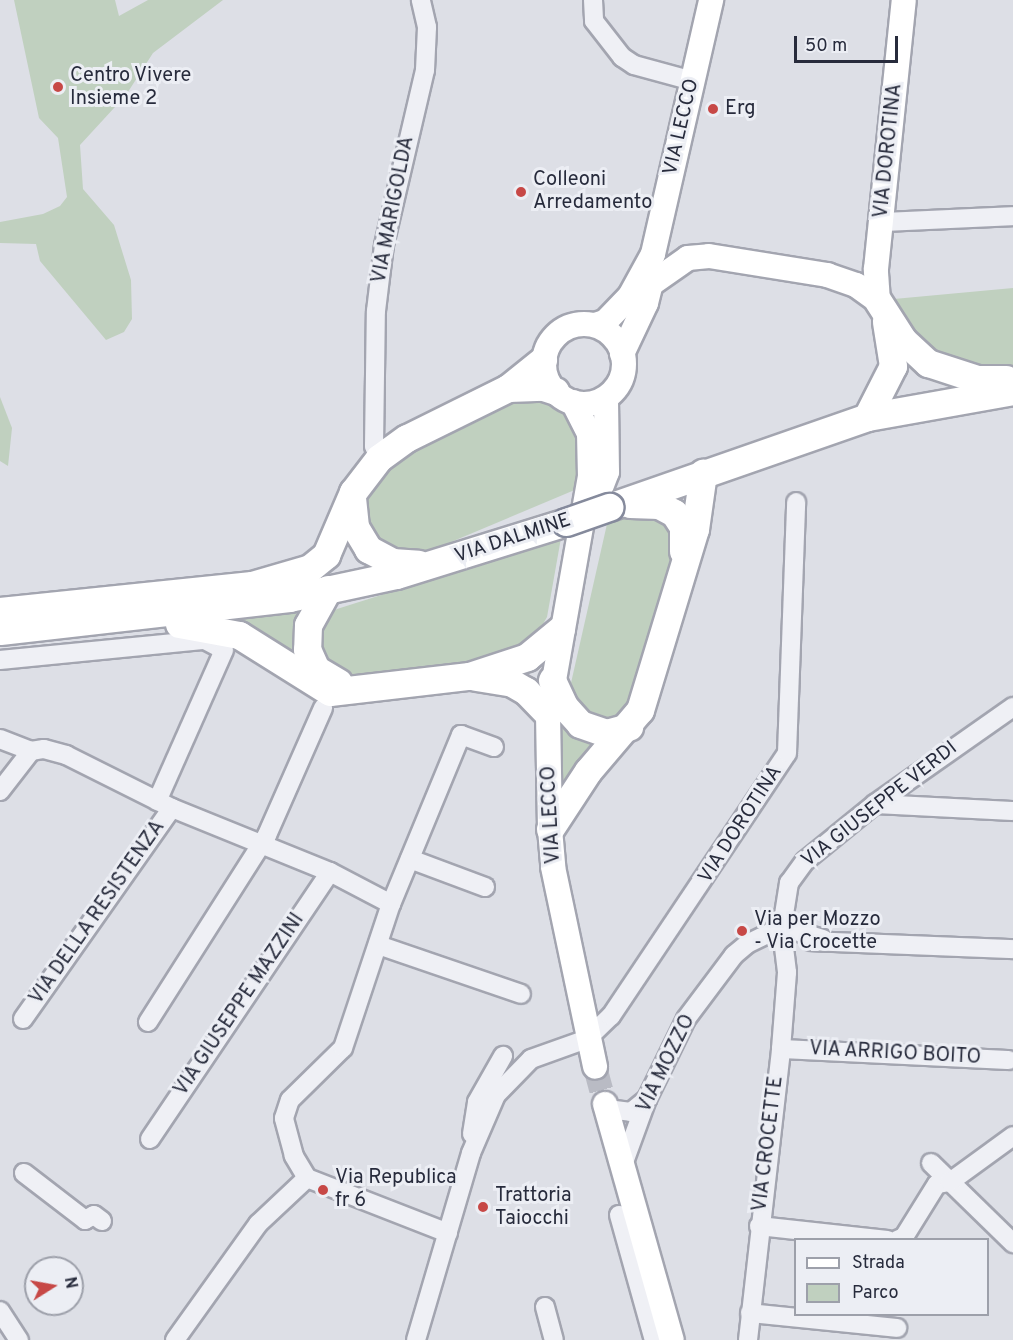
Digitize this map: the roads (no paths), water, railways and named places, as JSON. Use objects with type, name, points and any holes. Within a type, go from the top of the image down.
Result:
[{"type":"highway","points":[[878,301],[903,339],[935,367],[977,379],[1013,379]]},
{"type":"highway","points":[[867,417],[893,366],[891,332],[878,301]]},
{"type":"highway","points":[[0,611],[252,585],[301,573],[326,555],[353,492],[379,458],[407,438],[508,388],[543,360]]},
{"type":"highway","points":[[508,388],[543,387],[564,397]]},
{"type":"highway","name":"VIA DALMINE","points":[[0,631],[97,622],[328,590],[434,564],[566,522],[867,417],[1013,391]]},
{"type":"highway","points":[[550,829],[588,771],[629,727],[640,710],[695,529],[703,473]]},
{"type":"highway","points":[[353,492],[355,527],[373,553]]},
{"type":"highway","points":[[614,506],[659,505],[675,513],[685,537],[680,576]]},
{"type":"highway","points":[[326,555],[373,553],[392,562],[434,564]]},
{"type":"highway","points":[[328,590],[309,625],[310,658],[325,676],[362,687]]},
{"type":"highway","points":[[97,622],[134,627],[201,625],[224,629],[239,635],[321,689],[339,692],[362,687],[469,676],[527,657],[561,629]]},
{"type":"highway","points":[[469,676],[512,683],[526,691],[548,714]]},
{"type":"highway","points":[[552,680],[564,706],[580,724],[606,733],[629,727]]},
{"type":"main road","name":"VIA LECCO","points":[[622,354],[651,284],[653,254],[711,0]]},
{"type":"main road","name":"VIA DOROTINA","points":[[878,301],[876,269],[904,0]]},
{"type":"main road","name":"VIA LECCO","points":[[595,325],[605,322],[630,296],[653,254]]},
{"type":"main road","points":[[651,284],[688,258],[709,256],[827,275],[856,285],[878,301]]},
{"type":"main road","points":[[583,323],[595,325],[615,339],[622,354],[621,379],[606,399],[564,397],[546,377],[543,360],[552,338],[561,330],[583,323]]},
{"type":"main road","name":"VIA LECCO","points":[[564,397],[589,433],[590,476],[576,561],[561,629],[548,714],[550,829],[554,867],[587,1039],[595,1067]]},
{"type":"main road","name":"VIA LECCO","points":[[576,561],[607,472],[606,399]]},
{"type":"main road","points":[[606,1107],[672,1340]]},
{"type":"street","name":"VIA MARIGOLDA","points":[[379,458],[374,446],[376,311],[384,245],[425,70],[427,27],[422,0]]},
{"type":"street","points":[[593,0],[594,21],[622,57],[634,65],[693,81]]},
{"type":"street","points":[[882,222],[1013,216]]},
{"type":"street","name":"VIA DOROTINA","points":[[587,1039],[611,1016],[787,753],[796,502]]},
{"type":"street","points":[[0,660],[205,640],[224,650],[164,804]]},
{"type":"street","name":"VIA GIUSEPPE VERDI","points":[[784,937],[794,874],[875,804],[1013,707]]},
{"type":"street","points":[[147,1022],[260,846],[323,708]]},
{"type":"street","points":[[448,1233],[307,1178],[294,1156],[284,1118],[290,1100],[343,1048],[391,904],[460,735],[494,747]]},
{"type":"street","name":"VIA DELLA RESISTENZA","points":[[0,739],[31,751],[44,749],[66,755],[164,804],[260,846],[330,872],[391,904]]},
{"type":"street","points":[[0,792],[31,751]]},
{"type":"street","name":"VIA DELLA RESISTENZA","points":[[23,1019],[164,804]]},
{"type":"street","points":[[875,804],[1013,811]]},
{"type":"street","points":[[410,860],[485,887]]},
{"type":"street","name":"VIA GIUSEPPE MAZZINI","points":[[150,1139],[330,872]]},
{"type":"street","name":"VIA MOZZO","points":[[623,1165],[647,1099],[686,1019],[725,965],[747,944],[784,937],[1013,948]]},
{"type":"street","name":"VIA CROCETTE","points":[[748,1340],[788,972],[784,937]]},
{"type":"street","points":[[378,945],[521,994]]},
{"type":"street","points":[[416,1340],[471,1153],[496,1095],[531,1059],[587,1039]]},
{"type":"street","name":"VIA ARRIGO BOITO","points":[[781,1049],[1009,1060]]},
{"type":"street","points":[[471,1153],[477,1102],[503,1056]]},
{"type":"street","points":[[606,1107],[631,1112],[647,1099]]},
{"type":"street","points":[[900,1238],[904,1237],[937,1184],[950,1182],[1013,1136]]},
{"type":"street","points":[[930,1163],[1013,1243]]},
{"type":"street","points":[[24,1173],[85,1220],[94,1215],[102,1221]]},
{"type":"street","points":[[175,1340],[258,1224],[307,1178]]},
{"type":"street","points":[[619,1215],[654,1340]]},
{"type":"street","points":[[759,1226],[877,1238]]},
{"type":"street","points":[[545,1307],[554,1340]]},
{"type":"street","points":[[0,1311],[19,1340]]},
{"type":"street","points":[[750,1313],[897,1328]]},
{"type":"tunnel","points":[[595,1067],[605,1104]]},
{"type":"place","name":"Centro Vivere Insieme 2","points":[[58,87]]},
{"type":"place","name":"Erg","points":[[713,109]]},
{"type":"place","name":"Colleoni Arredamento","points":[[521,192]]},
{"type":"place","name":"Via per Mozzo - Via Crocette","points":[[742,931]]},
{"type":"place","name":"Via Republica fr 6","points":[[323,1190]]},
{"type":"place","name":"Trattoria Taiocchi","points":[[483,1207]]}]
